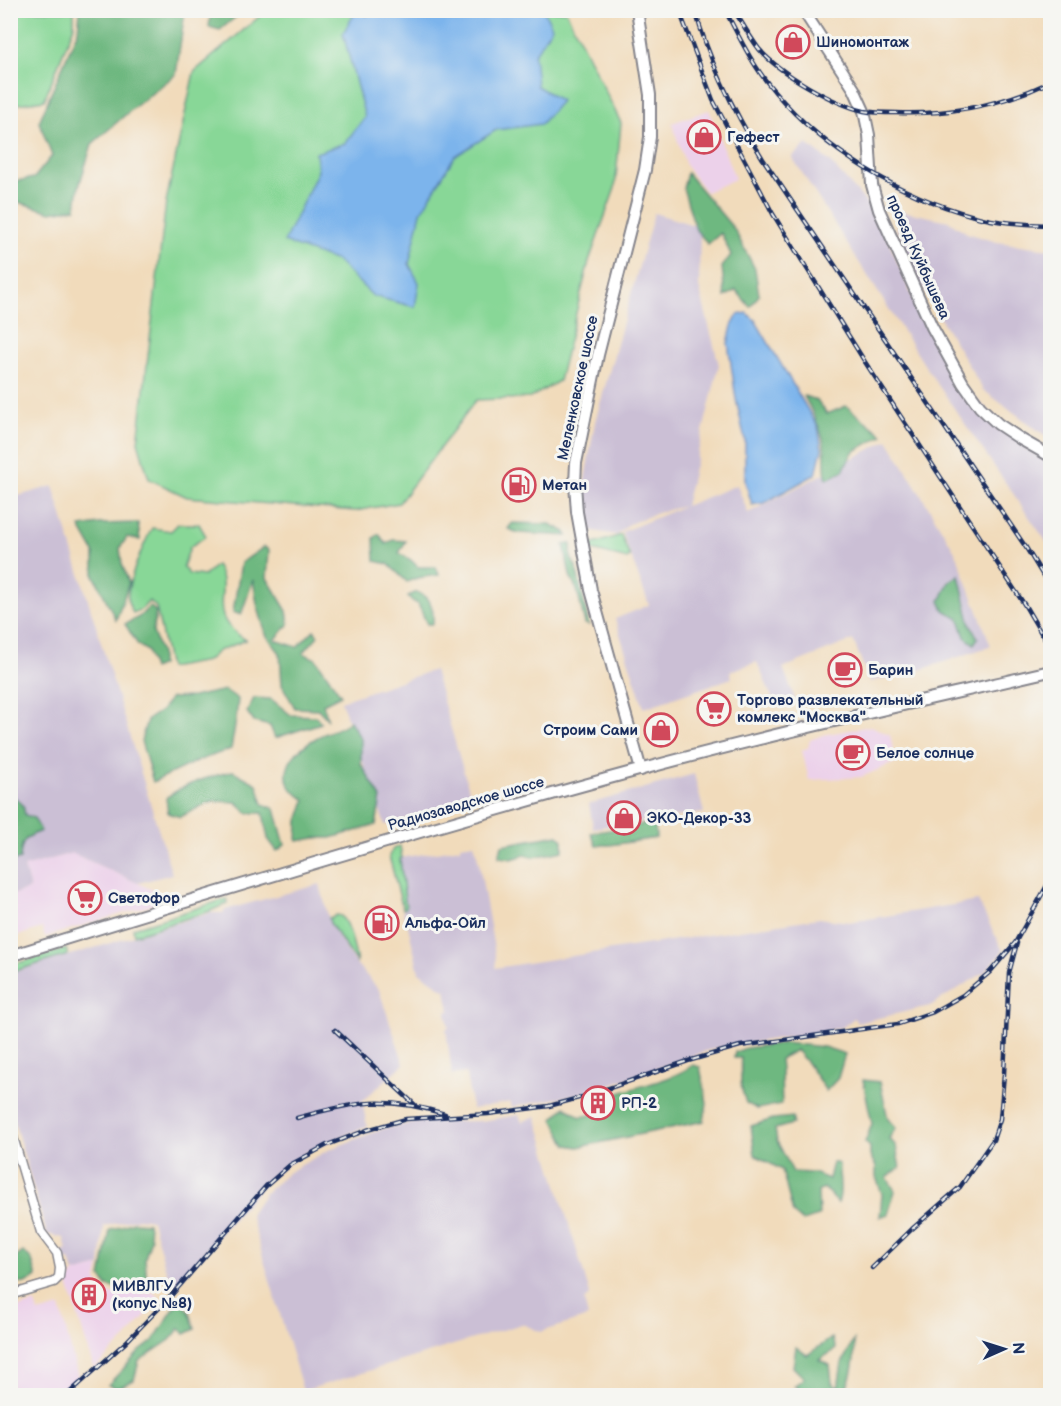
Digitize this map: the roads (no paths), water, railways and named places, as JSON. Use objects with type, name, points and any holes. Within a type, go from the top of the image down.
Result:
[{"type":"main road","name":"Меленковское шоссе","points":[[637,10],[650,95],[650,137],[645,170],[598,355],[576,463],[575,484],[581,540],[591,590],[641,770]]},
{"type":"main road","name":"проезд Куйбышева","points":[[803,10],[854,89],[864,111],[869,135],[870,170],[879,210],[937,335],[963,383],[980,407],[998,424],[1050,456]]},
{"type":"main road","name":"Радиозаводское шоссе","points":[[10,956],[381,843],[641,770],[791,731],[1050,671]]},
{"type":"street","points":[[10,1127],[41,1232],[57,1253],[60,1268],[59,1277],[54,1282],[10,1295]]},
{"type":"water","points":[[374,10],[544,11],[552,27],[534,55],[537,86],[561,101],[541,124],[496,130],[454,157],[421,212],[409,264],[419,283],[415,307],[373,296],[337,261],[284,242],[318,171],[316,153],[345,143],[365,117],[343,33],[356,11],[366,11],[366,16]]},
{"type":"water","points":[[747,313],[755,320],[818,427],[822,449],[816,474],[764,503],[752,505],[745,481],[745,440],[728,343],[732,326],[738,315]]},
{"type":"railway","points":[[679,10],[713,100],[773,214],[865,362],[1024,604],[1047,643],[1050,654]]},
{"type":"railway","points":[[695,10],[724,87],[763,159],[1025,546],[1050,587]]},
{"type":"railway","points":[[725,10],[767,83],[795,113],[840,152],[892,184],[946,207],[1002,222],[1050,225]]},
{"type":"railway","points":[[734,10],[759,49],[779,68],[822,95],[864,111],[916,113],[956,110],[1013,97],[1050,82]]},
{"type":"railway","points":[[66,1396],[126,1342],[169,1298],[266,1186],[290,1165],[327,1145],[406,1119],[488,1114],[549,1106],[740,1046],[898,1024],[933,1012],[963,995],[990,972],[1015,943],[1050,880]]},
{"type":"railway","points":[[872,1268],[960,1187],[993,1140],[1000,1119],[1009,973],[1017,943]]},
{"type":"railway","points":[[335,1030],[415,1105]]},
{"type":"railway","points":[[297,1118],[337,1108],[371,1103],[405,1105],[445,1114]]},
{"type":"place","name":"Шиномонтаж","points":[[793,42]]},
{"type":"place","name":"Гефест","points":[[704,137]]},
{"type":"place","name":"Метан","points":[[519,485]]},
{"type":"place","name":"Барин","points":[[845,670]]},
{"type":"place","name":"Торгово развлекательный комлекс \"Москва\"","points":[[714,709]]},
{"type":"place","name":"Строим Сами","points":[[661,730]]},
{"type":"place","name":"Белое солнце","points":[[853,753]]},
{"type":"place","name":"ЭКО-Декор-33","points":[[624,818]]},
{"type":"place","name":"Светофор","points":[[85,898]]},
{"type":"place","name":"Альфа-Ойл","points":[[382,923]]},
{"type":"place","name":"РП-2","points":[[598,1103]]},
{"type":"place","name":"МИВЛГУ (копус №8)","points":[[89,1295]]}]
